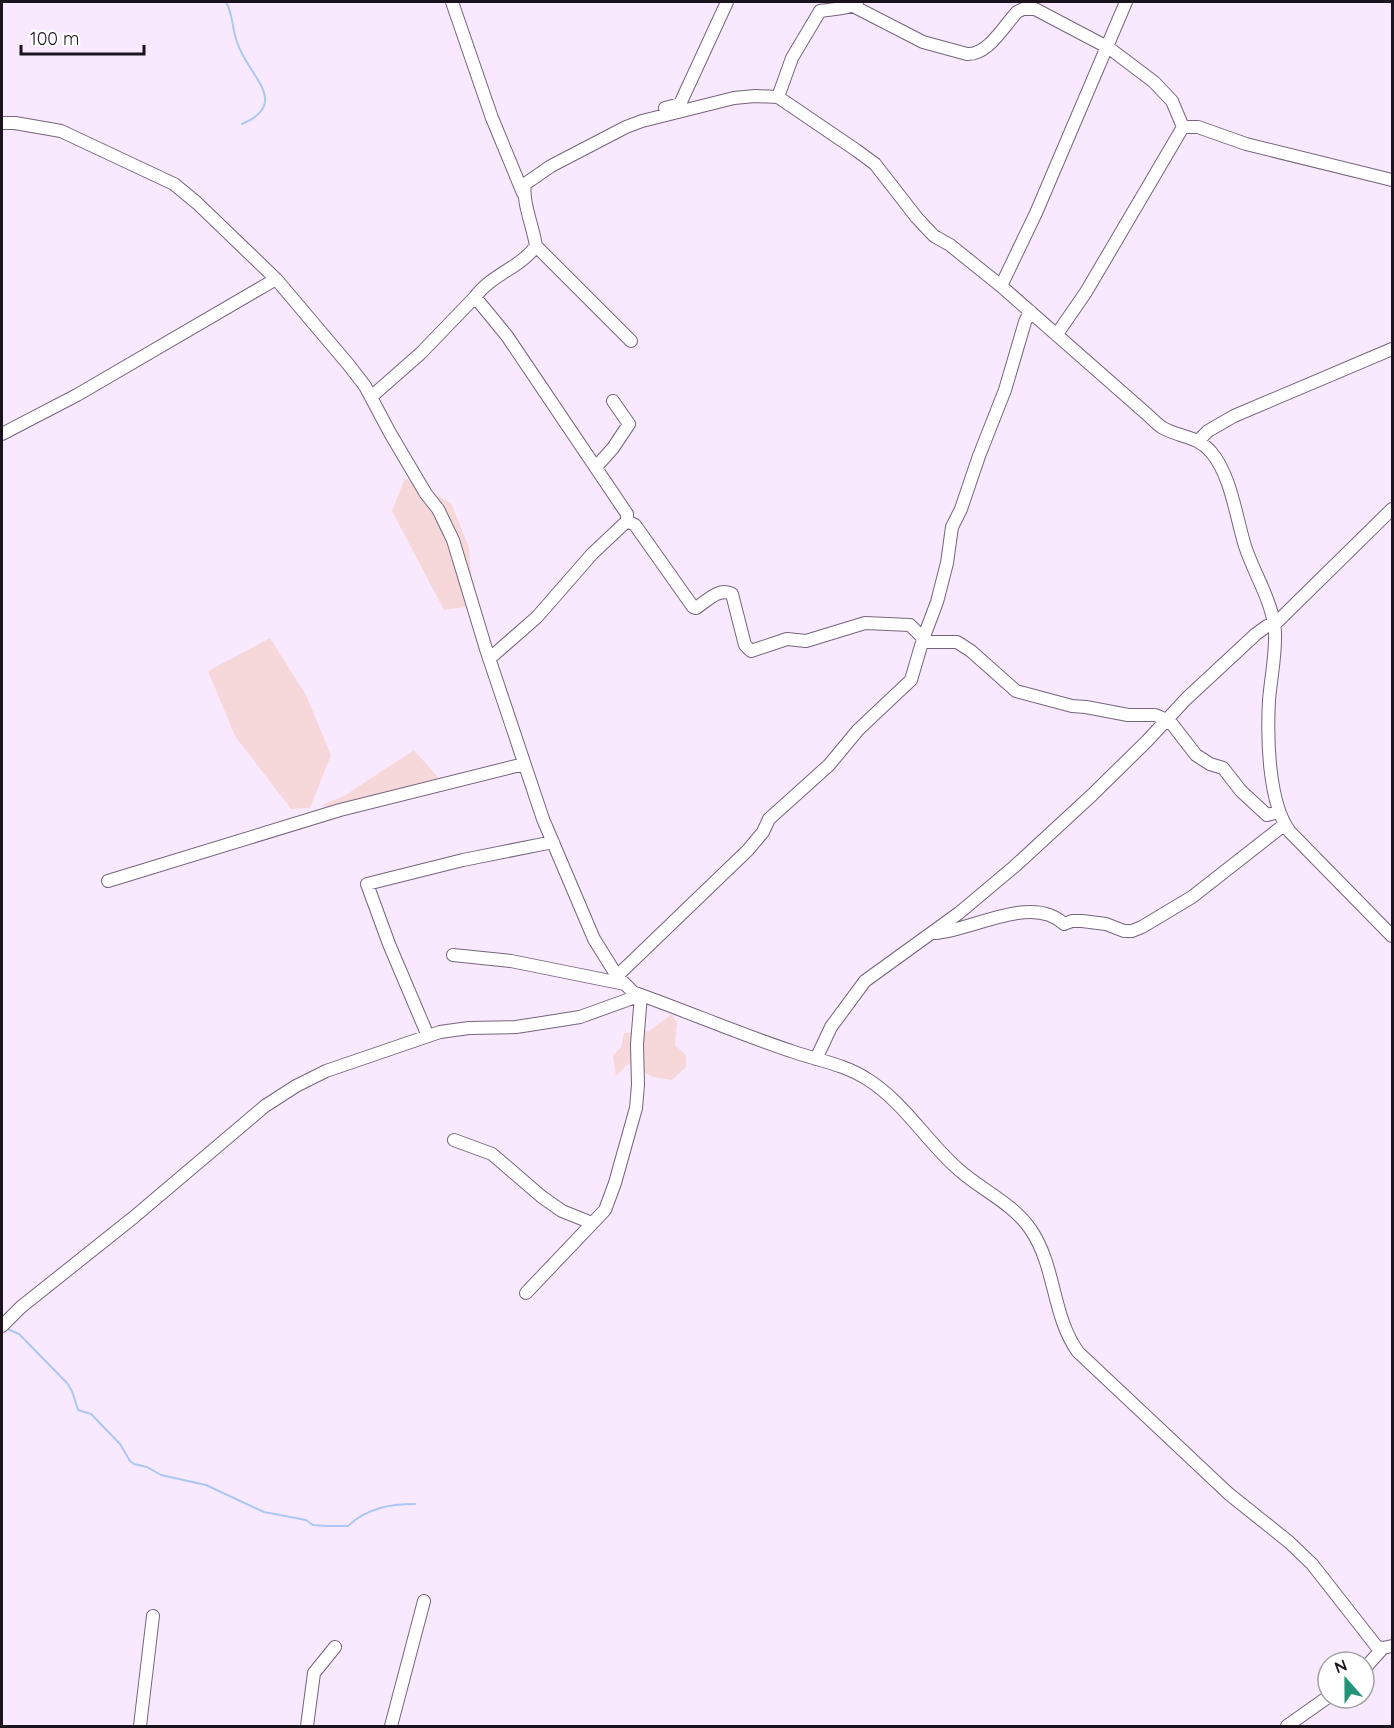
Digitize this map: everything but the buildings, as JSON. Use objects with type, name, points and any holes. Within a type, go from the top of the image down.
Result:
[{"type":"street","points":[[452,2],[492,118],[523,193],[536,246],[631,341]]},
{"type":"street","points":[[602,140],[610,129],[631,117],[680,104],[727,2]]},
{"type":"street","points":[[1001,286],[1036,213],[1126,2]]},
{"type":"street","points":[[778,97],[792,58],[820,11],[855,4],[923,42],[974,54],[983,50],[1017,12],[1028,8],[1035,9],[1106,46],[1154,82],[1172,101],[1183,127]]},
{"type":"street","points":[[523,193],[525,184],[551,166],[642,121],[734,98],[778,97],[874,164],[924,226],[1001,286],[1163,428],[1198,441],[1211,452],[1221,468],[1274,625],[1269,739],[1273,790],[1278,812],[1284,825],[1392,936]]},
{"type":"street","points":[[2,123],[61,131],[174,184],[276,279],[348,364],[371,397],[390,433],[446,525],[460,562],[524,764],[553,842],[594,939],[622,980],[633,992],[748,1036],[855,1072],[896,1102],[958,1170],[1022,1219],[1042,1249],[1061,1317],[1078,1352],[1228,1494],[1297,1550],[1329,1584],[1377,1647],[1388,1647]]},
{"type":"street","points":[[1183,127],[1198,127],[1246,144],[1392,180]]},
{"type":"street","points":[[1056,334],[1086,291],[1183,127]]},
{"type":"street","points":[[371,397],[421,353],[482,288],[501,272],[523,260],[536,246]]},
{"type":"street","points":[[2,434],[77,395],[276,279]]},
{"type":"street","points":[[475,297],[507,336],[627,514],[627,521],[592,554],[537,617],[489,659]]},
{"type":"street","points":[[622,980],[748,850],[763,832],[769,819],[828,765],[858,730],[911,680],[937,602],[947,563],[952,527],[961,509],[1005,390],[1030,311]]},
{"type":"street","points":[[1198,441],[1208,431],[1234,416],[1392,349]]},
{"type":"street","points":[[596,467],[613,448],[629,424],[613,401]]},
{"type":"street","points":[[816,1059],[831,1027],[865,981],[960,913],[1023,859],[1092,795],[1165,720],[1256,634],[1267,626],[1274,625],[1392,508]]},
{"type":"street","points":[[627,521],[635,525],[693,607],[696,608],[717,593],[726,591],[732,594],[741,622],[745,645],[751,651],[788,639],[806,641],[865,622],[910,625],[927,642],[957,642],[971,651],[1016,691],[1072,706],[1128,715],[1155,715],[1165,720],[1172,724],[1196,755],[1210,764],[1223,768],[1241,791],[1267,814],[1278,812]]},
{"type":"street","points":[[108,881],[340,810],[524,764]]},
{"type":"street","points":[[930,933],[939,933],[1014,913],[1050,915],[1064,924],[1082,921],[1132,931],[1161,917],[1192,897],[1284,825]]},
{"type":"street","points":[[429,1036],[389,944],[367,884],[433,867],[553,842]]},
{"type":"street","points":[[453,955],[511,961],[622,980]]},
{"type":"street","points":[[2,1326],[21,1307],[134,1217],[265,1106],[296,1086],[326,1071],[440,1032],[469,1028],[516,1027],[580,1017],[641,995]]},
{"type":"street","points":[[526,1293],[605,1210],[636,1108],[637,1044],[641,995]]},
{"type":"street","points":[[454,1140],[492,1154],[562,1212],[592,1223]]},
{"type":"street","points":[[391,1726],[424,1601]]},
{"type":"street","points":[[140,1726],[153,1616]]},
{"type":"street","points":[[307,1726],[314,1673],[335,1647]]},
{"type":"street","points":[[1376,1658],[1388,1647]]},
{"type":"street","points":[[1287,1726],[1316,1705]]},
{"type":"shaded area","points":[[405,478],[451,503],[469,547],[474,606],[444,610],[392,511]]},
{"type":"shaded area","points":[[270,638],[306,695],[331,755],[310,808],[291,809],[235,736],[208,671]]},
{"type":"shaded area","points":[[414,750],[444,784],[331,813],[322,805],[344,796]]},
{"type":"shaded area","points":[[672,1014],[677,1023],[675,1045],[686,1055],[686,1067],[672,1080],[653,1077],[628,1064],[616,1076],[613,1056],[621,1047],[624,1033],[649,1031]]},
{"type":"waterway","points":[[226,2],[237,42],[265,98],[264,107],[257,116],[242,124]]},
{"type":"waterway","points":[[5,1328],[19,1334],[67,1383],[78,1410],[91,1414],[120,1444],[134,1464],[147,1467],[161,1475],[206,1485],[264,1512],[306,1520],[313,1525],[348,1526],[363,1515],[379,1508],[415,1504]]}]
